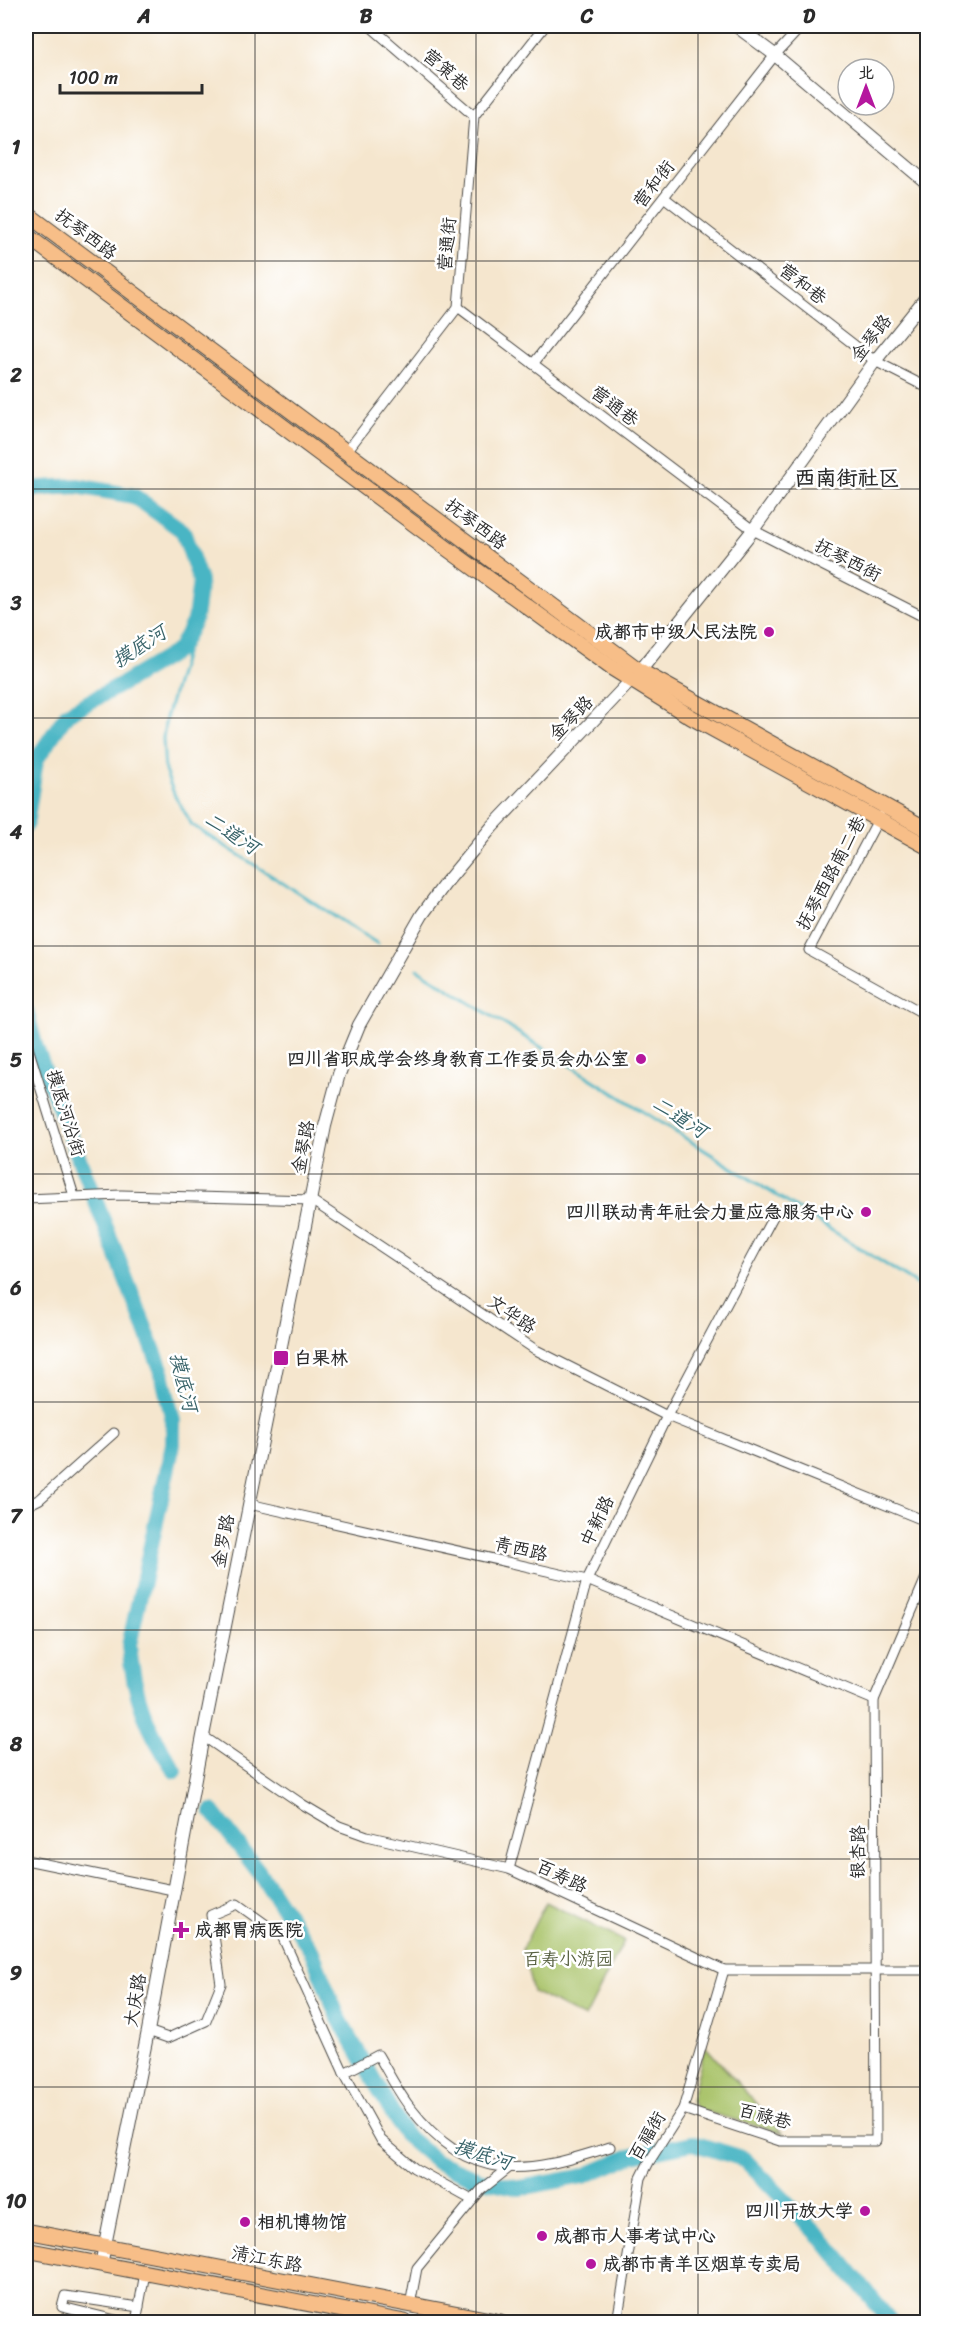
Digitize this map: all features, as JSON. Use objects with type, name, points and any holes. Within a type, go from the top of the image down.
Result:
[{"type":"main road","name":"抚琴西路","points":[[26,213],[346,451],[691,717],[880,816],[927,847]]},
{"type":"main road","name":"抚琴西路","points":[[26,235],[445,547],[636,676],[927,830]]},
{"type":"main road","name":"清江东路","points":[[26,2231],[501,2322]]},
{"type":"main road","name":"清江东路","points":[[26,2250],[379,2320],[405,2322]]},
{"type":"street","name":"营策巷","points":[[370,26],[474,116]]},
{"type":"street","points":[[474,116],[545,26]]},
{"type":"street","points":[[736,26],[775,55],[927,184]]},
{"type":"street","name":"营和街","points":[[533,364],[775,55],[802,26]]},
{"type":"street","name":"营通街","points":[[459,307],[474,116]]},
{"type":"street","name":"营和巷","points":[[664,198],[875,361],[927,388]]},
{"type":"street","name":"金琴路","points":[[311,1200],[325,1126],[339,1074],[359,1024],[422,915],[492,827],[636,676],[753,530],[875,361],[927,295]]},
{"type":"street","points":[[346,451],[459,307]]},
{"type":"street","name":"营通巷","points":[[459,307],[753,530]]},
{"type":"street","name":"抚琴西街","points":[[753,530],[927,619]]},
{"type":"street","name":"抚琴西路南二巷","points":[[880,816],[809,950],[927,1016]]},
{"type":"street","name":"摸底河沿街","points":[[26,1041],[74,1196]]},
{"type":"street","points":[[26,1199],[121,1195],[311,1200]]},
{"type":"street","name":"文华路","points":[[311,1200],[536,1350],[667,1416],[927,1522]]},
{"type":"street","name":"金罗路","points":[[173,1890],[311,1200]]},
{"type":"street","name":"中新路","points":[[508,1869],[587,1580],[667,1416],[776,1211]]},
{"type":"street","points":[[26,1506],[40,1499],[114,1433]]},
{"type":"street","name":"青西路","points":[[249,1504],[587,1580],[874,1700]]},
{"type":"street","name":"银杏路","points":[[876,2141],[874,1700],[927,1573]]},
{"type":"street","name":"百寿路","points":[[203,1736],[302,1804],[339,1826],[367,1836],[508,1869],[724,1970],[927,1970]]},
{"type":"street","points":[[26,1860],[173,1890]]},
{"type":"street","name":"大庆路","points":[[101,2265],[148,2031],[173,1890]]},
{"type":"street","points":[[148,2031],[168,2038],[206,2020],[221,1984],[211,1915],[237,1904],[282,1936],[344,2073],[381,2140],[414,2168],[472,2200]]},
{"type":"street","name":"百福街","points":[[617,2322],[641,2178],[683,2109],[724,1970]]},
{"type":"street","points":[[344,2073],[378,2055],[408,2104],[434,2136],[460,2154],[483,2164],[506,2170],[563,2162],[610,2147]]},
{"type":"street","name":"百禄巷","points":[[683,2109],[780,2141],[876,2141]]},
{"type":"street","points":[[410,2305],[417,2268],[481,2190],[506,2170]]},
{"type":"street","points":[[136,2322],[145,2273]]},
{"type":"street","points":[[124,2322],[62,2307],[65,2296],[139,2307]]},
{"type":"green space","name":"百寿小游园","points":[[546,1902],[624,1941],[585,2018],[533,1992],[522,1949]]},
{"type":"green space","points":[[705,2046],[782,2133],[696,2109],[691,2101]]},
{"type":"waterway","name":"二道河","points":[[26,489],[77,486],[134,496],[183,531],[200,581],[195,619],[179,650],[67,714],[36,760],[26,825]]},
{"type":"waterway","name":"二道河","points":[[195,619],[166,718],[163,738],[165,771],[175,796],[192,825],[378,944]]},
{"type":"waterway","name":"二道河","points":[[417,969],[928,1291]]},
{"type":"waterway","name":"摸底河","points":[[26,1011],[36,1048],[161,1369],[173,1421],[173,1444],[129,1646],[134,1681],[143,1712],[149,1727],[175,1771]]},
{"type":"waterway","name":"摸底河","points":[[212,1811],[259,1872],[312,1952],[337,2015],[405,2135],[437,2162],[478,2179],[520,2188],[584,2176],[633,2155],[693,2143],[744,2159],[823,2239],[891,2322]]},
{"type":"place","name":"成都市中级人民法院","points":[[769,632]]},
{"type":"place","name":"四川省职成学会终身教育工作委员会办公室","points":[[641,1059]]},
{"type":"place","name":"四川联动青年社会力量应急服务中心","points":[[866,1212]]},
{"type":"place","name":"白果林","points":[[281,1358]]},
{"type":"place","name":"成都胃病医院","points":[[181,1930]]},
{"type":"place","name":"四川开放大学","points":[[865,2211]]},
{"type":"place","name":"相机博物馆","points":[[245,2222]]},
{"type":"place","name":"成都市人事考试中心","points":[[542,2236]]},
{"type":"place","name":"成都市青羊区烟草专卖局","points":[[591,2264]]},
{"type":"district","name":"西南街社区","points":[[847,478]]}]
